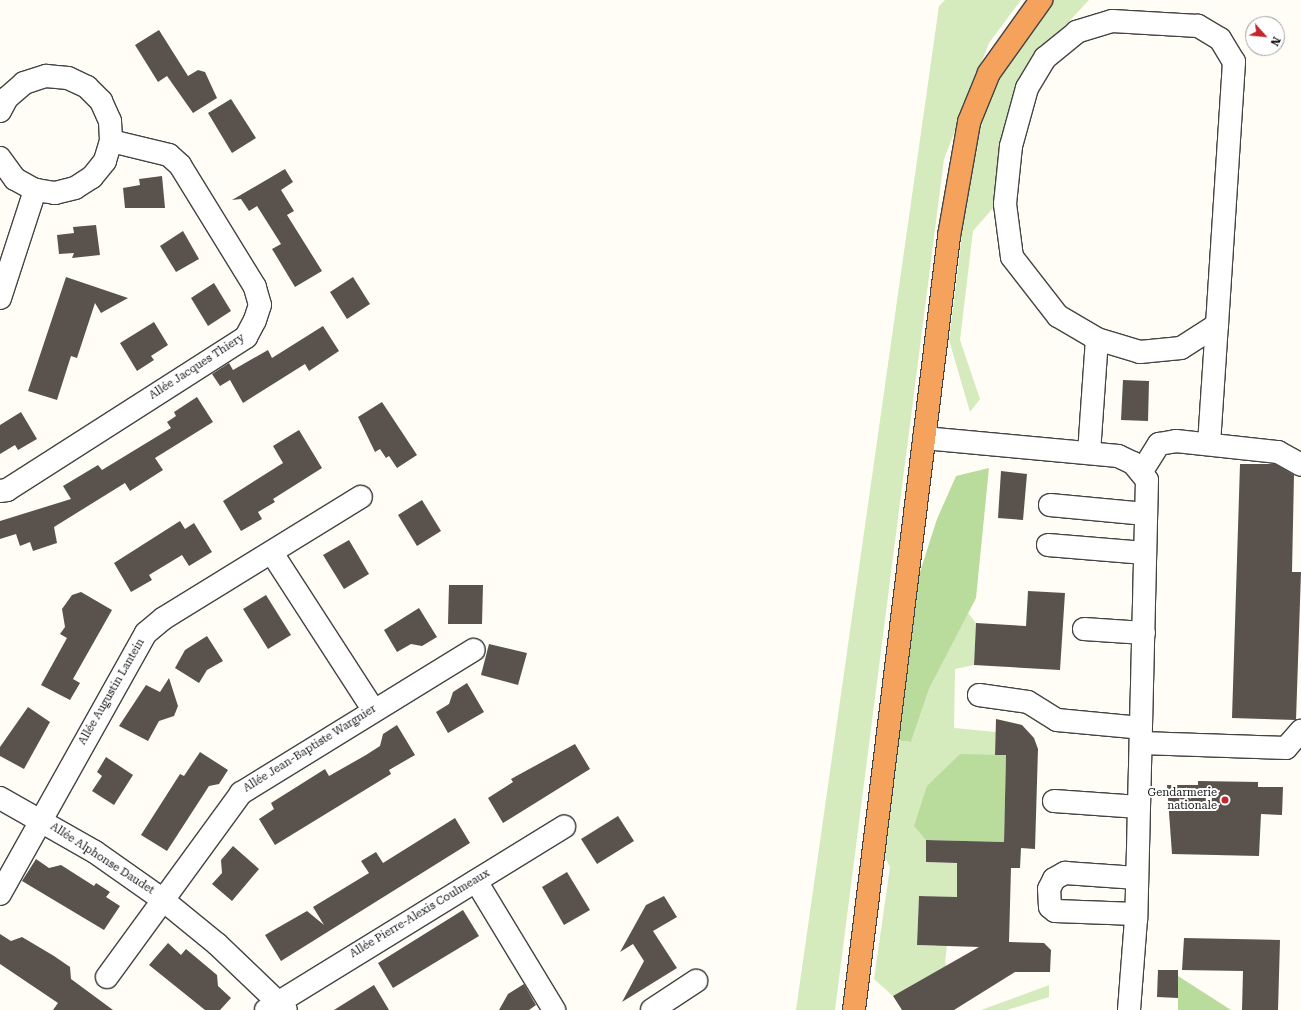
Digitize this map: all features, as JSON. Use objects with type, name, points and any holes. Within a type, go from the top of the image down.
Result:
[{"type":"highway","points":[[854,1010],[949,236],[969,122],[989,73],[1041,0]]},
{"type":"street","points":[[1209,444],[1217,325],[1234,62],[1220,39],[1198,26],[1112,21],[1077,32],[1045,58],[1027,88],[1011,146],[1005,204],[1012,257],[1058,316],[1097,339],[1140,352],[1181,348],[1217,325]]},
{"type":"street","points":[[0,158],[15,179],[35,190],[55,193],[75,188],[100,166],[111,141],[110,121],[101,102],[87,87],[68,78],[46,76],[24,83],[2,100]]},
{"type":"street","name":"Allée Jacques Thiery","points":[[0,491],[7,490],[246,337],[260,305],[255,287],[180,164],[169,155],[111,141]]},
{"type":"street","points":[[0,298],[35,190]]},
{"type":"street","points":[[1089,454],[1097,339]]},
{"type":"street","points":[[924,438],[1118,456],[1142,471],[1147,480],[1136,914],[1129,1010]]},
{"type":"street","points":[[1142,471],[1159,444],[1176,441],[1278,452],[1301,465]]},
{"type":"street","name":"Allée Augustin Lantein","points":[[41,819],[146,633],[164,618],[361,497]]},
{"type":"street","points":[[1050,505],[1146,514]]},
{"type":"street","points":[[1048,545],[1145,552]]},
{"type":"street","points":[[272,553],[373,709]]},
{"type":"street","points":[[1084,629],[1144,633]]},
{"type":"street","name":"Allée Jean-Baptiste Wargnier","points":[[163,900],[241,794],[373,709],[473,650]]},
{"type":"street","points":[[979,695],[1028,702],[1057,720],[1141,736],[1286,748],[1301,731]]},
{"type":"street","name":"Allée Alphonse Daudet","points":[[0,798],[41,819],[163,900],[223,948],[276,1007]]},
{"type":"street","points":[[1054,801],[1139,807]]},
{"type":"street","name":"Allée Alphonse Daudet","points":[[0,894],[41,819]]},
{"type":"street","name":"Allée Pierre-Alexis Coulmeaux","points":[[276,1007],[564,827]]},
{"type":"street","points":[[1136,914],[1055,911],[1050,907],[1049,894],[1054,879],[1065,873],[1137,878]]},
{"type":"street","points":[[476,881],[554,1010]]},
{"type":"street","name":"Allée Alphonse Daudet","points":[[107,977],[163,900]]},
{"type":"street","points":[[652,1010],[696,981]]},
{"type":"green space","points":[[945,0],[1021,0],[989,43],[944,159],[835,1010],[796,1010],[939,6]]},
{"type":"green space","points":[[1053,0],[1089,0],[1031,62],[1010,108],[993,208],[973,231],[960,340],[980,399],[970,412],[949,340],[971,162],[988,101],[1011,56]]},
{"type":"green space","points":[[989,468],[976,598],[929,689],[911,742],[895,740],[919,575],[937,519],[956,476]]},
{"type":"green space","points":[[968,613],[976,623],[974,665],[955,669],[954,728],[996,732],[995,755],[926,840],[926,862],[957,863],[980,898],[919,896],[917,945],[937,946],[938,927],[949,928],[945,962],[948,972],[893,996],[874,979],[890,867],[880,849],[895,740],[911,742],[929,689]]},
{"type":"green space","points":[[960,754],[1006,755],[1004,842],[926,840],[914,826],[927,786]]},
{"type":"green space","points":[[1178,976],[1231,1010],[1178,1010]]},
{"type":"green space","points":[[1049,985],[1049,997],[1007,1010],[981,1010]]},
{"type":"building","points":[[159,30],[188,76],[198,70],[205,72],[217,98],[193,113],[167,76],[158,82],[135,45]]},
{"type":"building","points":[[231,99],[256,138],[232,153],[208,113]]},
{"type":"building","points":[[285,169],[293,182],[281,190],[294,211],[287,215],[322,271],[295,287],[272,249],[281,244],[257,206],[249,211],[241,199],[232,200]]},
{"type":"building","points":[[162,176],[165,208],[125,208],[123,188],[140,185],[139,179]]},
{"type":"building","points":[[96,225],[100,255],[72,258],[74,253],[59,254],[57,235],[74,233],[73,227]]},
{"type":"building","points":[[183,231],[199,259],[176,272],[160,246]]},
{"type":"building","points":[[66,277],[128,298],[101,313],[95,303],[77,358],[71,356],[57,400],[28,391]]},
{"type":"building","points":[[353,277],[370,304],[347,319],[330,292]]},
{"type":"building","points":[[214,283],[231,311],[208,326],[191,298]]},
{"type":"building","points":[[154,322],[168,345],[151,356],[154,360],[137,371],[120,343]]},
{"type":"building","points":[[323,326],[339,351],[309,371],[305,364],[243,403],[230,380],[220,386],[212,374],[229,363],[233,370],[268,350],[272,358]]},
{"type":"building","points":[[1123,380],[1149,381],[1148,421],[1121,420]]},
{"type":"building","points":[[197,397],[213,422],[155,458],[163,470],[130,491],[125,483],[54,527],[57,543],[33,551],[30,542],[20,546],[16,534],[0,539],[0,521],[71,499],[63,486],[98,465],[102,470],[171,428],[167,422],[176,416],[174,412]]},
{"type":"building","points":[[382,402],[417,455],[397,468],[389,456],[386,458],[380,449],[375,452],[358,417]]},
{"type":"building","points":[[21,412],[37,439],[18,450],[15,445],[0,454],[0,425]]},
{"type":"building","points":[[299,430],[322,468],[273,499],[275,502],[258,512],[262,519],[241,531],[223,501],[283,463],[273,446]]},
{"type":"building","points":[[1240,464],[1275,464],[1294,475],[1292,572],[1301,572],[1296,720],[1232,718]]},
{"type":"building","points":[[1001,471],[1027,474],[1023,520],[998,518]]},
{"type":"building","points":[[422,500],[441,531],[417,546],[398,515]]},
{"type":"building","points":[[180,521],[185,529],[194,523],[212,552],[189,566],[182,555],[149,575],[152,580],[131,592],[114,563]]},
{"type":"building","points":[[349,540],[369,574],[344,589],[323,555]]},
{"type":"building","points":[[449,585],[483,585],[482,624],[448,624]]},
{"type":"building","points":[[1028,591],[1065,593],[1060,670],[974,665],[976,623],[1026,626]]},
{"type":"building","points":[[81,592],[112,610],[73,679],[80,683],[70,700],[41,685],[67,638],[60,634],[65,627],[62,609],[72,595]]},
{"type":"building","points":[[266,595],[291,635],[268,649],[243,609]]},
{"type":"building","points":[[419,608],[437,637],[422,646],[411,644],[397,652],[384,630]]},
{"type":"building","points":[[207,636],[223,661],[207,670],[199,683],[175,668],[185,650]]},
{"type":"building","points":[[489,644],[527,653],[518,685],[481,675]]},
{"type":"building","points":[[169,678],[178,706],[174,716],[159,721],[148,741],[119,726],[146,685],[160,692]]},
{"type":"building","points":[[467,683],[484,712],[448,733],[436,712],[449,704],[453,692]]},
{"type":"building","points":[[28,707],[50,722],[24,769],[0,756],[0,747]]},
{"type":"building","points":[[996,719],[1022,725],[1034,738],[1038,749],[1035,849],[1021,848],[1020,868],[1011,868],[1009,942],[1044,943],[1051,950],[1050,972],[1015,972],[954,1010],[902,1010],[893,996],[979,947],[917,945],[919,896],[957,897],[957,863],[926,862],[926,840],[1004,842],[1006,755],[995,755]]},
{"type":"building","points":[[397,725],[415,755],[389,770],[391,774],[275,845],[259,819],[274,809],[271,803],[325,769],[329,776],[366,755],[380,746],[383,734]]},
{"type":"building","points":[[575,744],[590,769],[503,823],[488,798],[513,782],[511,779]]},
{"type":"building","points":[[200,752],[228,770],[219,784],[209,786],[167,851],[141,835],[180,774],[184,776]]},
{"type":"building","points":[[106,757],[133,775],[114,805],[92,791],[102,776],[97,772]]},
{"type":"building","points":[[1198,781],[1258,782],[1258,787],[1283,787],[1282,815],[1261,814],[1259,856],[1172,854],[1167,785],[1198,785]]},
{"type":"building","points":[[618,816],[634,841],[597,864],[581,839]]},
{"type":"building","points":[[455,818],[470,843],[281,961],[265,935],[307,911],[324,925],[313,907],[369,873],[361,861],[376,852],[383,863]]},
{"type":"building","points":[[233,846],[259,869],[232,901],[212,884],[222,873],[221,860]]},
{"type":"building","points":[[36,859],[49,868],[61,865],[94,886],[96,883],[110,892],[106,897],[120,906],[104,930],[22,881]]},
{"type":"building","points":[[567,872],[590,910],[564,925],[542,887]]},
{"type":"building","points":[[664,896],[677,917],[653,931],[677,968],[622,1002],[644,961],[633,944],[620,952],[646,905]]},
{"type":"building","points":[[463,910],[479,936],[393,988],[378,963]]},
{"type":"building","points":[[0,934],[11,941],[22,937],[54,956],[70,967],[71,979],[113,1010],[53,1010],[58,1003],[0,964]]},
{"type":"building","points":[[1184,938],[1280,940],[1278,1010],[1242,1010],[1243,971],[1182,970]]},
{"type":"building","points":[[168,943],[181,955],[186,949],[217,975],[218,986],[231,998],[220,1010],[205,1010],[149,965]]},
{"type":"building","points":[[1158,970],[1178,970],[1178,998],[1157,997]]},
{"type":"building","points":[[524,984],[536,1005],[529,1010],[499,1010],[508,994]]},
{"type":"building","points":[[374,985],[389,1010],[334,1010]]},
{"type":"place","name":"Gendarmerie nationale","points":[[1225,800]]}]
